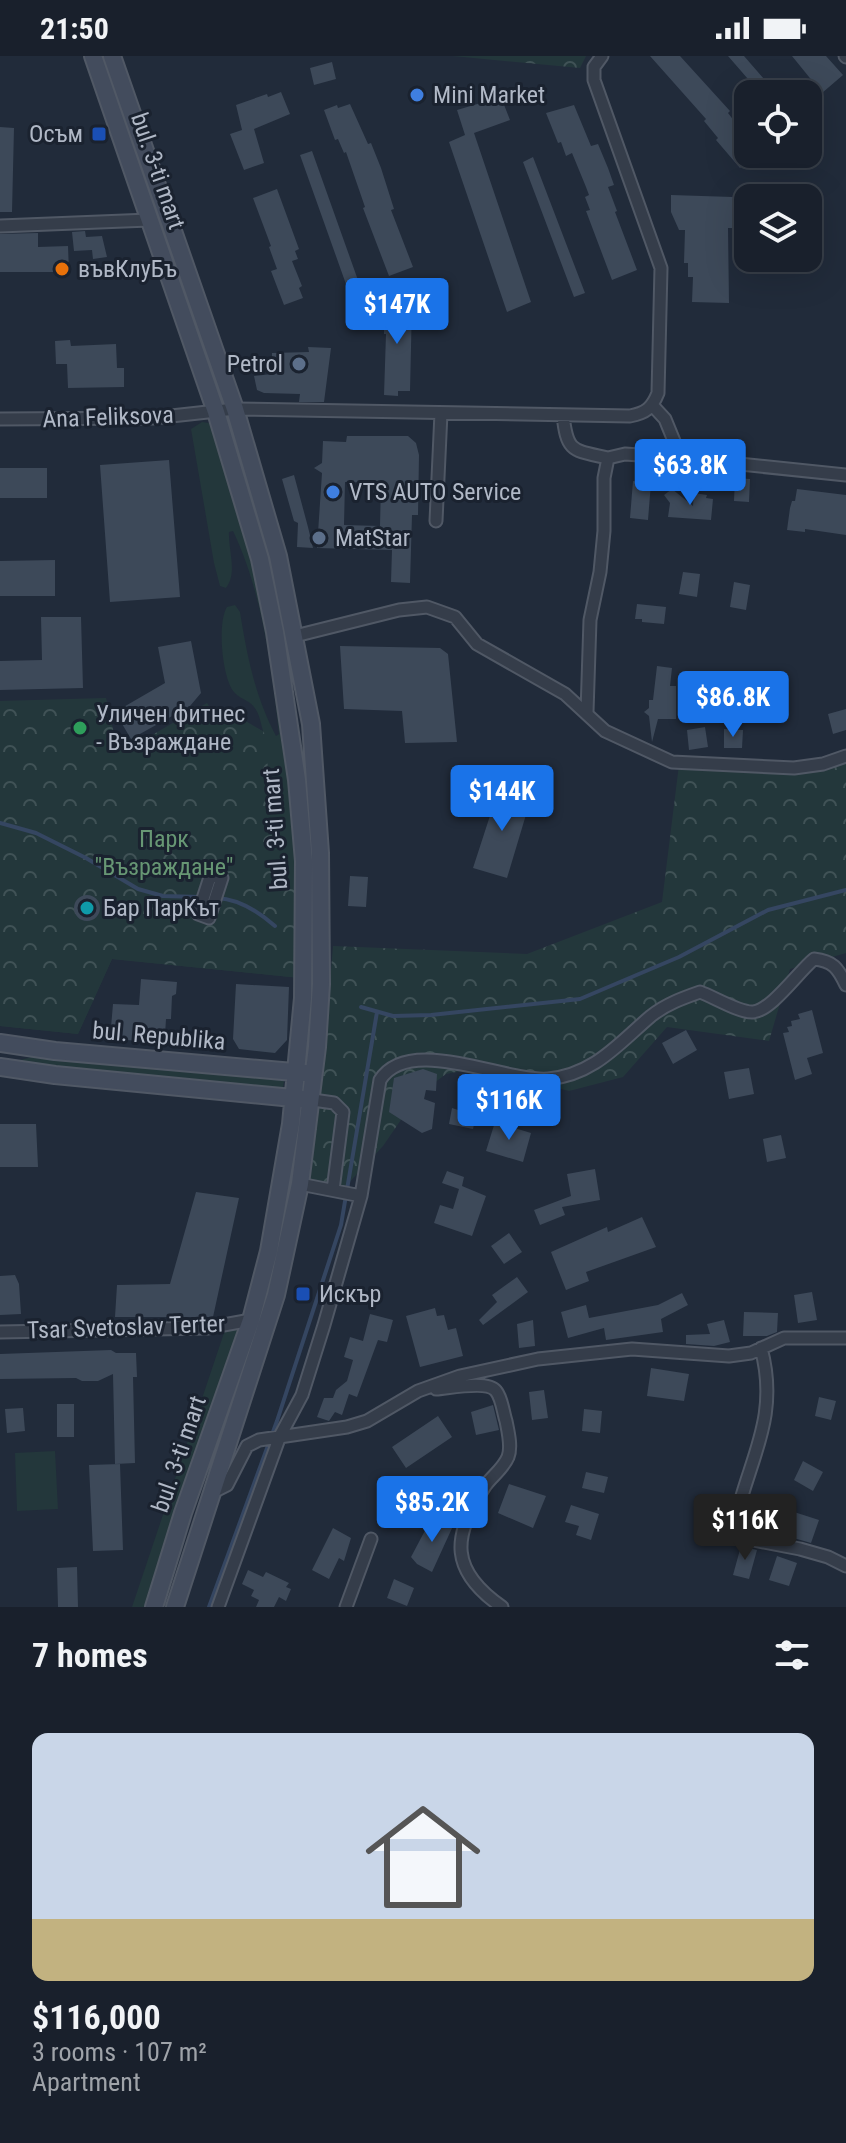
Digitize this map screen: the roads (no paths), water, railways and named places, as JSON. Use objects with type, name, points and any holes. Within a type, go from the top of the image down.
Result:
[{"type":"street","name":"bul. 3-ti mart","points":[[93,56],[216,412],[260,559],[275,632],[297,780],[304,861],[303,998],[294,1098],[269,1251],[251,1320],[183,1513],[154,1607]]},
{"type":"street","name":"bul. 3-ti mart","points":[[112,56],[235,409],[278,556],[311,724],[320,853],[321,984],[313,1100],[300,1184],[276,1295],[175,1607]]},
{"type":"street","points":[[602,56],[594,67],[594,80],[661,268],[658,393],[653,406],[665,419],[681,458]]},
{"type":"street","points":[[0,226],[149,220]]},
{"type":"street","name":"Ana Feliksova","points":[[0,419],[153,418],[235,409],[630,416],[644,413],[653,406]]},
{"type":"street","points":[[436,521],[441,413]]},
{"type":"street","points":[[563,415],[566,440],[572,448],[608,458],[625,454],[846,475]]},
{"type":"street","points":[[587,712],[590,620],[600,572],[604,478],[608,458]]},
{"type":"street","points":[[295,636],[399,610],[427,607],[455,617],[477,644],[565,694],[605,731],[672,762],[794,768],[823,764],[846,756]]},
{"type":"street","points":[[218,1607],[279,1437],[302,1395],[357,1195],[380,1080],[386,1069],[400,1064],[441,1059],[532,1079],[550,1079],[576,1073],[615,1051],[653,1015],[677,1000],[700,992],[754,1012],[773,1003],[797,973],[814,959],[827,960],[839,969],[846,985]]},
{"type":"street","name":"bul. Republika","points":[[0,1043],[55,1051],[315,1073]]},
{"type":"street","name":"bul. Republika","points":[[0,1067],[313,1100]]},
{"type":"street","points":[[313,1100],[334,1103],[343,1112],[336,1191]]},
{"type":"street","points":[[300,1184],[357,1195]]},
{"type":"street","name":"Tsar Svetoslav Terter","points":[[0,1332],[207,1328],[251,1320]]},
{"type":"street","points":[[211,1493],[227,1485],[247,1446],[264,1439],[347,1427],[367,1421],[418,1391],[460,1376],[538,1359],[632,1349],[729,1356],[751,1353],[784,1338],[846,1338]]},
{"type":"street","points":[[761,1348],[767,1382],[766,1423],[733,1532],[743,1538],[828,1557],[846,1566]]},
{"type":"street","points":[[418,1391],[484,1385],[494,1388],[499,1397],[509,1433],[509,1455],[486,1485],[466,1521],[460,1544],[462,1566],[480,1592],[502,1607]]},
{"type":"street","points":[[346,1607],[371,1539]]},
{"type":"waterway","points":[[0,823],[36,833],[138,889],[163,896],[200,897]]},
{"type":"waterway","points":[[361,1007],[393,1016],[431,1015],[580,999],[679,957],[768,910],[846,890]]},
{"type":"waterway","points":[[217,898],[248,907],[275,926]]},
{"type":"waterway","points":[[209,1607],[277,1421],[341,1225],[377,1012]]},
{"type":"place","name":"Mini Market","points":[[417,95]]},
{"type":"place","name":"Осъм","points":[[99,134]]},
{"type":"place","name":"въвКлуБъ","points":[[62,269]]},
{"type":"place","name":"Petrol","points":[[299,364]]},
{"type":"place","name":"VTS AUTO Service","points":[[333,492]]},
{"type":"place","name":"MatStar","points":[[319,538]]},
{"type":"place","name":"Уличен фитнес - Възраждане","points":[[80,728]]},
{"type":"place","name":"Бар ПарКът","points":[[87,908]]},
{"type":"place","name":"Искър","points":[[303,1294]]},
{"type":"park label","name":"Парк \"Възраждане\"","points":[[164,853]]}]
